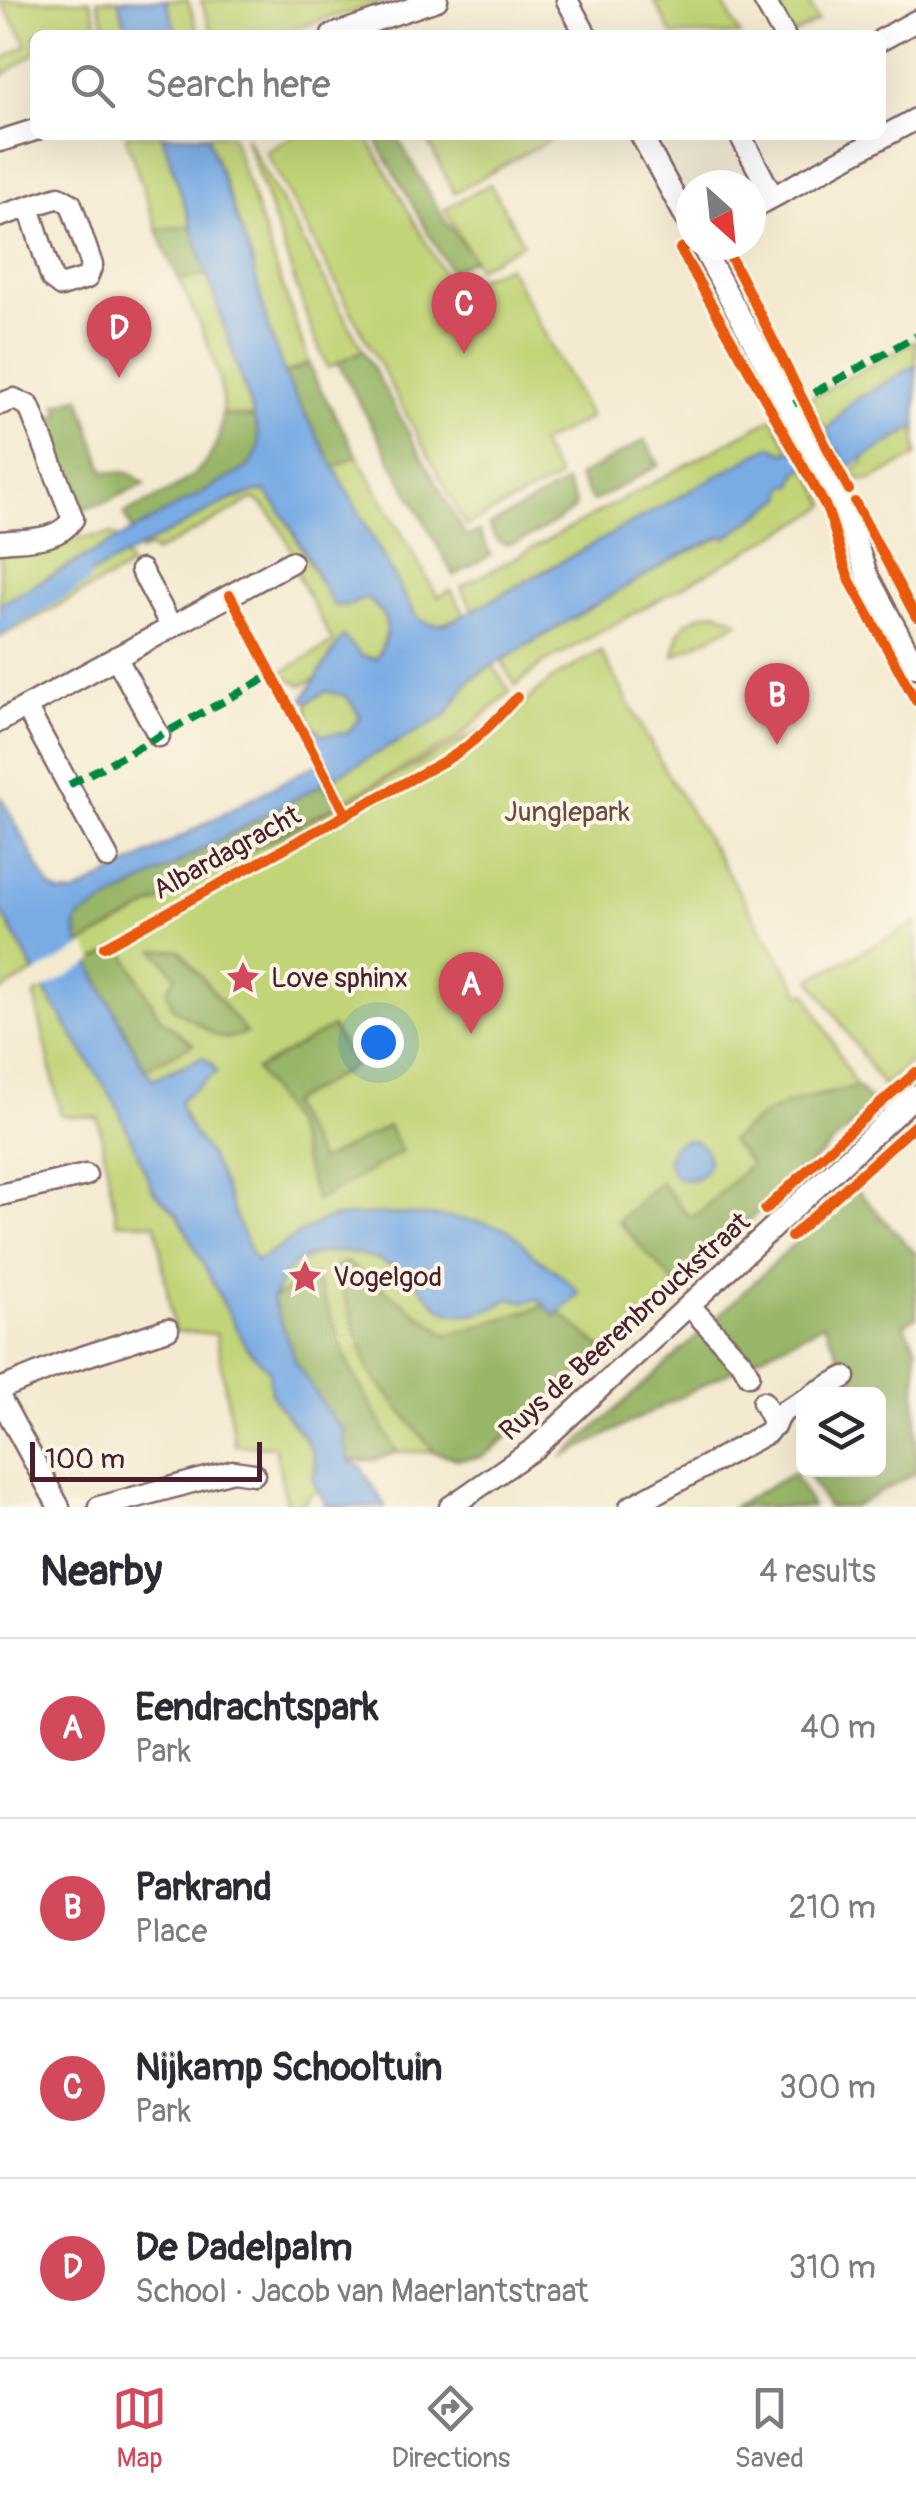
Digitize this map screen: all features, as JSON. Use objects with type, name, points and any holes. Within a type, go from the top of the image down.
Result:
[{"type":"street","points":[[347,30],[438,0]]},
{"type":"street","points":[[567,0],[583,30]]},
{"type":"street","points":[[764,0],[781,30]]},
{"type":"street","points":[[886,37],[916,21]]},
{"type":"street","points":[[886,135],[916,119]]},
{"type":"street","points":[[0,141],[30,132]]},
{"type":"street","points":[[644,140],[676,199]]},
{"type":"street","points":[[743,140],[774,197]]},
{"type":"street","points":[[766,201],[878,140]]},
{"type":"street","points":[[0,216],[29,207]]},
{"type":"street","points":[[709,260],[845,509],[867,575],[916,667]]},
{"type":"street","points":[[0,404],[14,400],[29,406],[74,519],[66,531],[52,536],[0,542]]},
{"type":"street","points":[[0,721],[291,562]]},
{"type":"street","points":[[141,570],[171,626]]},
{"type":"street","points":[[116,657],[159,736]]},
{"type":"street","points":[[26,707],[108,858]]},
{"type":"street","name":"Ruys de Beerenbrouckstraat","points":[[450,1507],[536,1448],[916,1095]]},
{"type":"street","points":[[0,1195],[86,1175]]},
{"type":"street","points":[[690,1306],[743,1364],[748,1375]]},
{"type":"street","points":[[0,1389],[61,1364],[168,1329]]},
{"type":"street","points":[[826,1387],[845,1377]]},
{"type":"street","points":[[0,1398],[59,1507]]},
{"type":"street","points":[[763,1402],[775,1424]]},
{"type":"street","points":[[630,1507],[767,1434],[784,1410],[796,1404]]},
{"type":"street","points":[[99,1507],[233,1471],[254,1474]]},
{"type":"green space","points":[[0,0],[90,0],[99,30],[30,30],[30,56],[3,75],[0,61],[27,44]]},
{"type":"green space","points":[[97,0],[118,0],[127,30],[106,30]]},
{"type":"green space","points":[[166,0],[188,0],[197,30],[175,30]]},
{"type":"green space","points":[[201,0],[391,0],[289,30],[211,30]]},
{"type":"green space","points":[[654,0],[721,0],[737,30],[669,30]]},
{"type":"green space","points":[[783,0],[807,0],[818,21],[801,30],[789,30],[774,5]]},
{"type":"green space","points":[[127,140],[164,140],[192,226],[157,229]]},
{"type":"green space","points":[[209,140],[233,140],[309,363],[284,374],[251,258]]},
{"type":"green space","points":[[246,140],[363,350],[328,368]]},
{"type":"green space","points":[[286,140],[369,140],[452,289],[508,266],[590,418],[539,444],[559,478],[466,526],[266,152]]},
{"type":"green space","points":[[376,140],[399,140],[444,219],[474,259],[450,271]]},
{"type":"green space","points":[[428,140],[549,140],[454,193]]},
{"type":"green space","points":[[490,184],[523,243],[477,268],[445,209]]},
{"type":"green space","points":[[192,226],[208,276],[179,279],[157,229]]},
{"type":"green space","points":[[208,276],[254,418],[222,414],[215,364],[179,279]]},
{"type":"green space","points":[[916,340],[916,365],[850,403],[827,430],[805,401]]},
{"type":"green space","points":[[363,350],[466,537],[479,531],[491,555],[454,576],[338,363]]},
{"type":"green space","points":[[309,363],[357,455],[334,468],[284,374]]},
{"type":"green space","points":[[80,397],[104,471],[130,473],[145,484],[83,509],[74,497],[47,420],[60,415],[57,404]]},
{"type":"green space","points":[[222,414],[254,418],[258,445],[251,463],[133,531],[124,514],[190,478],[203,466],[219,435]]},
{"type":"green space","points":[[773,418],[790,450],[784,453],[771,447],[473,610],[461,587]]},
{"type":"green space","points":[[916,427],[916,456],[872,480],[859,480],[854,469],[864,463],[862,458]]},
{"type":"green space","points":[[645,440],[659,465],[594,501],[591,499],[578,477]]},
{"type":"green space","points":[[357,455],[438,597],[451,590],[465,615],[434,625],[417,617],[334,468]]},
{"type":"green space","points":[[805,466],[827,505],[818,512],[542,664],[516,686],[501,661],[673,559],[726,537],[782,499],[785,486]]},
{"type":"green space","points":[[566,483],[576,505],[573,510],[540,532],[512,544],[495,537],[489,526]]},
{"type":"green space","points":[[266,492],[281,509],[318,580],[350,605],[365,598],[380,611],[386,633],[376,659],[360,655],[343,637],[318,678],[301,685],[281,673],[333,642],[298,577],[283,534],[269,512],[254,499],[154,553],[150,547],[140,552],[138,548],[230,500]]},
{"type":"green space","points":[[111,534],[119,538],[0,604],[0,548]]},
{"type":"green space","points":[[124,555],[130,567],[0,637],[0,623]]},
{"type":"green space","points":[[717,611],[739,622],[674,656],[685,624]]},
{"type":"green space","name":"Junglepark","points":[[601,651],[666,772],[802,995],[806,992],[868,1109],[606,1352],[602,1350],[493,1450],[457,1459],[434,1452],[397,1452],[364,1462],[277,1297],[272,1299],[238,1227],[65,949],[511,715],[552,679]]},
{"type":"green space","points":[[493,665],[510,692],[457,739],[346,799],[334,777],[445,716],[466,683]]},
{"type":"green space","points":[[326,691],[347,696],[361,718],[347,733],[323,735],[310,721],[308,702]]},
{"type":"green space","points":[[323,783],[335,805],[80,945],[76,926],[80,917]]},
{"type":"green space","points":[[0,908],[34,972],[0,992]]},
{"type":"green space","points":[[916,923],[916,1056],[883,1086],[811,979]]},
{"type":"green space","points":[[121,946],[160,1018],[193,1044],[145,1069],[90,963]]},
{"type":"green space","points":[[155,950],[180,950],[246,1033],[226,1039],[172,1007],[167,990],[176,976]]},
{"type":"green space","points":[[44,989],[117,1106],[154,1192],[178,1215],[246,1347],[270,1370],[272,1395],[278,1406],[309,1445],[318,1491],[308,1496],[301,1507],[287,1507],[275,1447],[235,1445],[216,1334],[174,1331],[156,1224],[117,1222],[98,1118],[61,1115],[35,997]]},
{"type":"green space","points":[[332,1027],[354,1066],[288,1104],[320,1161],[388,1126],[402,1152],[316,1201],[293,1126],[256,1070]]},
{"type":"green space","points":[[858,1087],[874,1105],[677,1286],[618,1221],[660,1182],[690,1217],[699,1213],[751,1164],[730,1141],[746,1127],[790,1103]]},
{"type":"green space","points":[[854,1187],[916,1254],[916,1317],[904,1324],[916,1347],[916,1473],[853,1507],[827,1507],[810,1477],[886,1477],[886,1387],[858,1387],[824,1324],[751,1360],[715,1319]]},
{"type":"green space","points":[[346,1262],[448,1335],[550,1304],[606,1352],[482,1457],[461,1459],[434,1452],[369,1371],[335,1267]]},
{"type":"green space","points":[[315,1275],[351,1370],[397,1452],[375,1460],[350,1461],[344,1444],[345,1430],[334,1421],[297,1365],[272,1299]]},
{"type":"green space","points":[[705,1329],[734,1369],[562,1458]]},
{"type":"green space","points":[[794,1473],[812,1507],[732,1507]]},
{"type":"water","points":[[118,0],[166,0],[175,30],[127,30]]},
{"type":"water","points":[[164,140],[209,140],[251,258],[268,327],[287,381],[414,613],[426,623],[444,623],[465,615],[771,446],[784,453],[831,439],[827,430],[850,403],[916,365],[916,427],[848,467],[838,450],[796,473],[793,485],[785,486],[783,498],[726,538],[722,536],[673,559],[473,677],[445,716],[78,920],[80,945],[144,1069],[153,1079],[202,1057],[217,1072],[180,1100],[188,1124],[217,1170],[256,1261],[329,1219],[422,1215],[475,1221],[511,1232],[580,1293],[556,1316],[538,1299],[526,1302],[510,1298],[487,1310],[460,1314],[439,1307],[397,1269],[368,1257],[321,1254],[290,1269],[272,1299],[297,1365],[334,1421],[344,1428],[350,1461],[360,1466],[386,1507],[327,1507],[313,1480],[314,1456],[272,1395],[269,1370],[246,1347],[178,1215],[154,1192],[117,1106],[44,989],[0,908],[0,795],[49,886],[59,893],[74,894],[324,760],[299,713],[323,735],[347,733],[361,717],[346,696],[326,691],[308,702],[303,699],[343,636],[360,655],[376,659],[386,633],[385,619],[366,598],[334,606],[294,533],[266,492],[230,500],[0,623],[0,604],[245,469],[257,452],[259,439]]},
{"type":"water","points":[[688,1140],[702,1146],[708,1160],[702,1174],[688,1180],[674,1174],[668,1160],[674,1146]]},
{"type":"pier","points":[[86,945],[95,961],[40,992],[31,976]]},
{"type":"waterway","points":[[0,626],[81,577]]},
{"type":"marked path","points":[[794,404],[916,336]]},
{"type":"marked path","points":[[69,785],[272,675]]},
{"type":"cycle path","points":[[686,260],[825,505],[850,581],[916,701]]},
{"type":"cycle path","points":[[732,260],[849,490]]},
{"type":"cycle path","points":[[855,502],[916,617]]},
{"type":"cycle path","points":[[230,595],[346,814]]},
{"type":"cycle path","name":"Albardagracht","points":[[104,947],[448,759],[493,723],[517,697]]},
{"type":"cycle path","points":[[765,1210],[916,1072]]},
{"type":"cycle path","points":[[791,1237],[916,1124]]},
{"type":"place","name":"Nijkamp Schooltuin","points":[[464,354]]},
{"type":"place","name":"De Dadelpalm","points":[[119,378]]},
{"type":"place","name":"Parkrand","points":[[777,745]]},
{"type":"place","name":"Love sphinx","points":[[243,978]]},
{"type":"place","name":"Eendrachtspark","points":[[471,1034]]},
{"type":"place","name":"Vogelgod","points":[[305,1277]]}]
